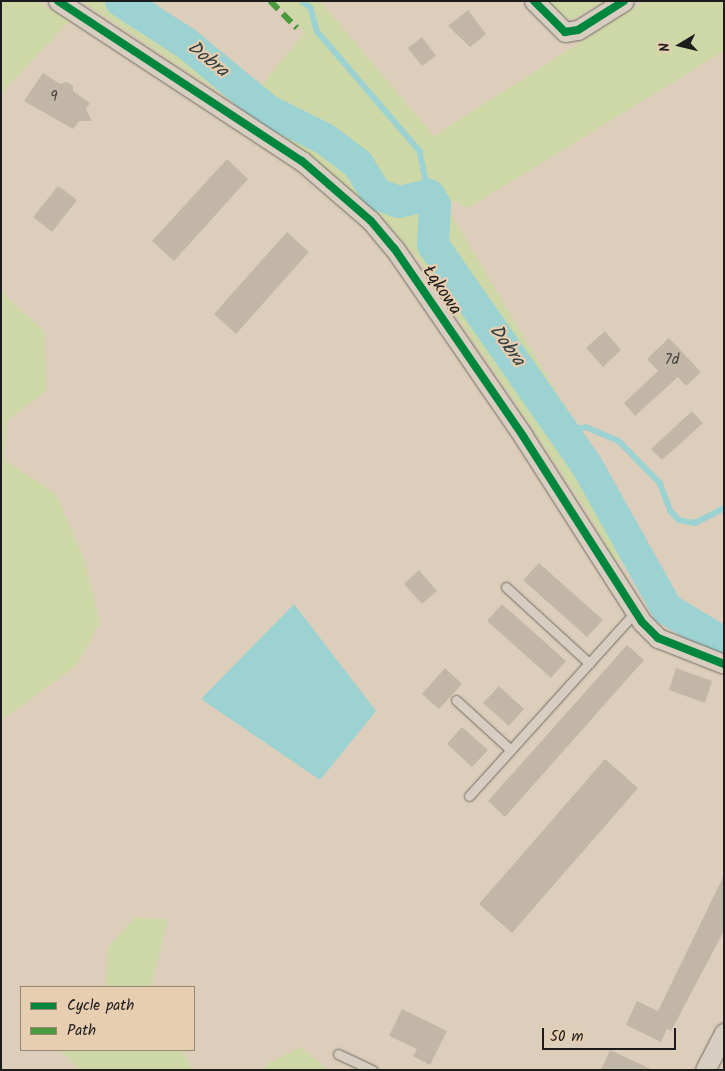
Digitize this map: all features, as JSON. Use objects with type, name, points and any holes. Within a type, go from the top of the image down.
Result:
[{"type":"street","name":"Łąkowa","points":[[58,1],[302,161],[371,221],[394,248],[523,436],[635,612],[658,638],[724,664]]},
{"type":"street","points":[[534,1],[565,32],[578,30],[624,1]]},
{"type":"street","points":[[713,1062],[724,1033]]},
{"type":"lane","points":[[506,587],[590,663]]},
{"type":"lane","points":[[469,796],[635,612]]},
{"type":"lane","points":[[456,700],[511,750]]},
{"type":"lane","points":[[338,1054],[372,1070]]},
{"type":"green space","points":[[1,1],[37,1],[69,21],[1,94]]},
{"type":"green space","points":[[82,1],[147,1],[261,86],[305,32],[275,1],[320,1],[434,136],[645,1],[724,1],[724,51],[468,208],[422,185],[451,214],[653,555],[614,560],[588,512],[521,411],[418,259],[379,213],[316,161],[246,110]]},
{"type":"green space","points":[[546,1],[605,1],[572,19],[558,16]]},
{"type":"green space","points":[[1,291],[44,331],[46,391],[7,421],[3,459],[55,493],[83,556],[100,622],[77,665],[1,721]]},
{"type":"green space","points":[[134,918],[168,919],[151,986],[106,986],[108,948]]},
{"type":"green space","points":[[301,1047],[328,1070],[262,1070],[269,1063]]},
{"type":"green space","points":[[61,1051],[183,1051],[192,1070],[80,1070]]},
{"type":"water","points":[[294,604],[376,711],[320,780],[201,699]]},
{"type":"building","points":[[468,10],[486,34],[470,47],[448,26]]},
{"type":"building","points":[[422,37],[436,56],[422,66],[408,48]]},
{"type":"building","points":[[43,73],[60,84],[67,82],[73,86],[73,91],[90,103],[86,109],[92,121],[79,121],[73,129],[24,101]]},
{"type":"building","points":[[227,159],[248,179],[174,261],[152,241]]},
{"type":"building","points":[[58,186],[77,200],[52,232],[33,217]]},
{"type":"building","points":[[287,232],[309,252],[236,334],[214,314]]},
{"type":"building","points":[[605,331],[621,350],[603,367],[586,348]]},
{"type":"building","points":[[669,338],[701,372],[686,386],[678,377],[635,416],[624,403],[658,371],[647,359]]},
{"type":"building","points":[[692,411],[703,423],[662,460],[651,449]]},
{"type":"building","points":[[539,563],[603,620],[587,637],[523,580]]},
{"type":"building","points":[[419,570],[437,591],[422,604],[404,584]]},
{"type":"building","points":[[502,604],[566,661],[551,678],[487,621]]},
{"type":"building","points":[[627,645],[644,660],[505,817],[488,801]]},
{"type":"building","points":[[445,668],[462,684],[439,709],[422,694]]},
{"type":"building","points":[[676,668],[712,681],[705,703],[669,690]]},
{"type":"building","points":[[499,686],[524,709],[509,726],[483,703]]},
{"type":"building","points":[[462,727],[488,750],[472,767],[447,744]]},
{"type":"building","points":[[605,759],[638,788],[512,933],[479,904]]},
{"type":"building","points":[[724,875],[724,931],[671,1031],[667,1029],[661,1042],[626,1025],[637,1001],[658,1011]]},
{"type":"building","points":[[402,1009],[447,1031],[430,1065],[413,1056],[417,1049],[389,1036]]},
{"type":"building","points":[[610,1050],[653,1070],[601,1070]]},
{"type":"waterway","name":"Dobra","points":[[121,1],[186,43],[267,110],[325,139],[358,164],[377,194],[399,202],[429,195],[435,205],[433,245],[586,464],[667,609],[724,643]]},
{"type":"waterway","points":[[302,1],[311,8],[317,31],[420,151],[429,195]]},
{"type":"waterway","points":[[564,431],[586,427],[619,441],[660,483],[671,511],[679,520],[695,523],[724,508]]},
{"type":"marked path","points":[[270,1],[297,28]]},
{"type":"cycle path","points":[[58,1],[302,161],[371,221],[394,248],[523,436],[642,622],[658,638],[724,664]]},
{"type":"cycle path","points":[[534,1],[565,32],[578,30],[624,1]]}]
